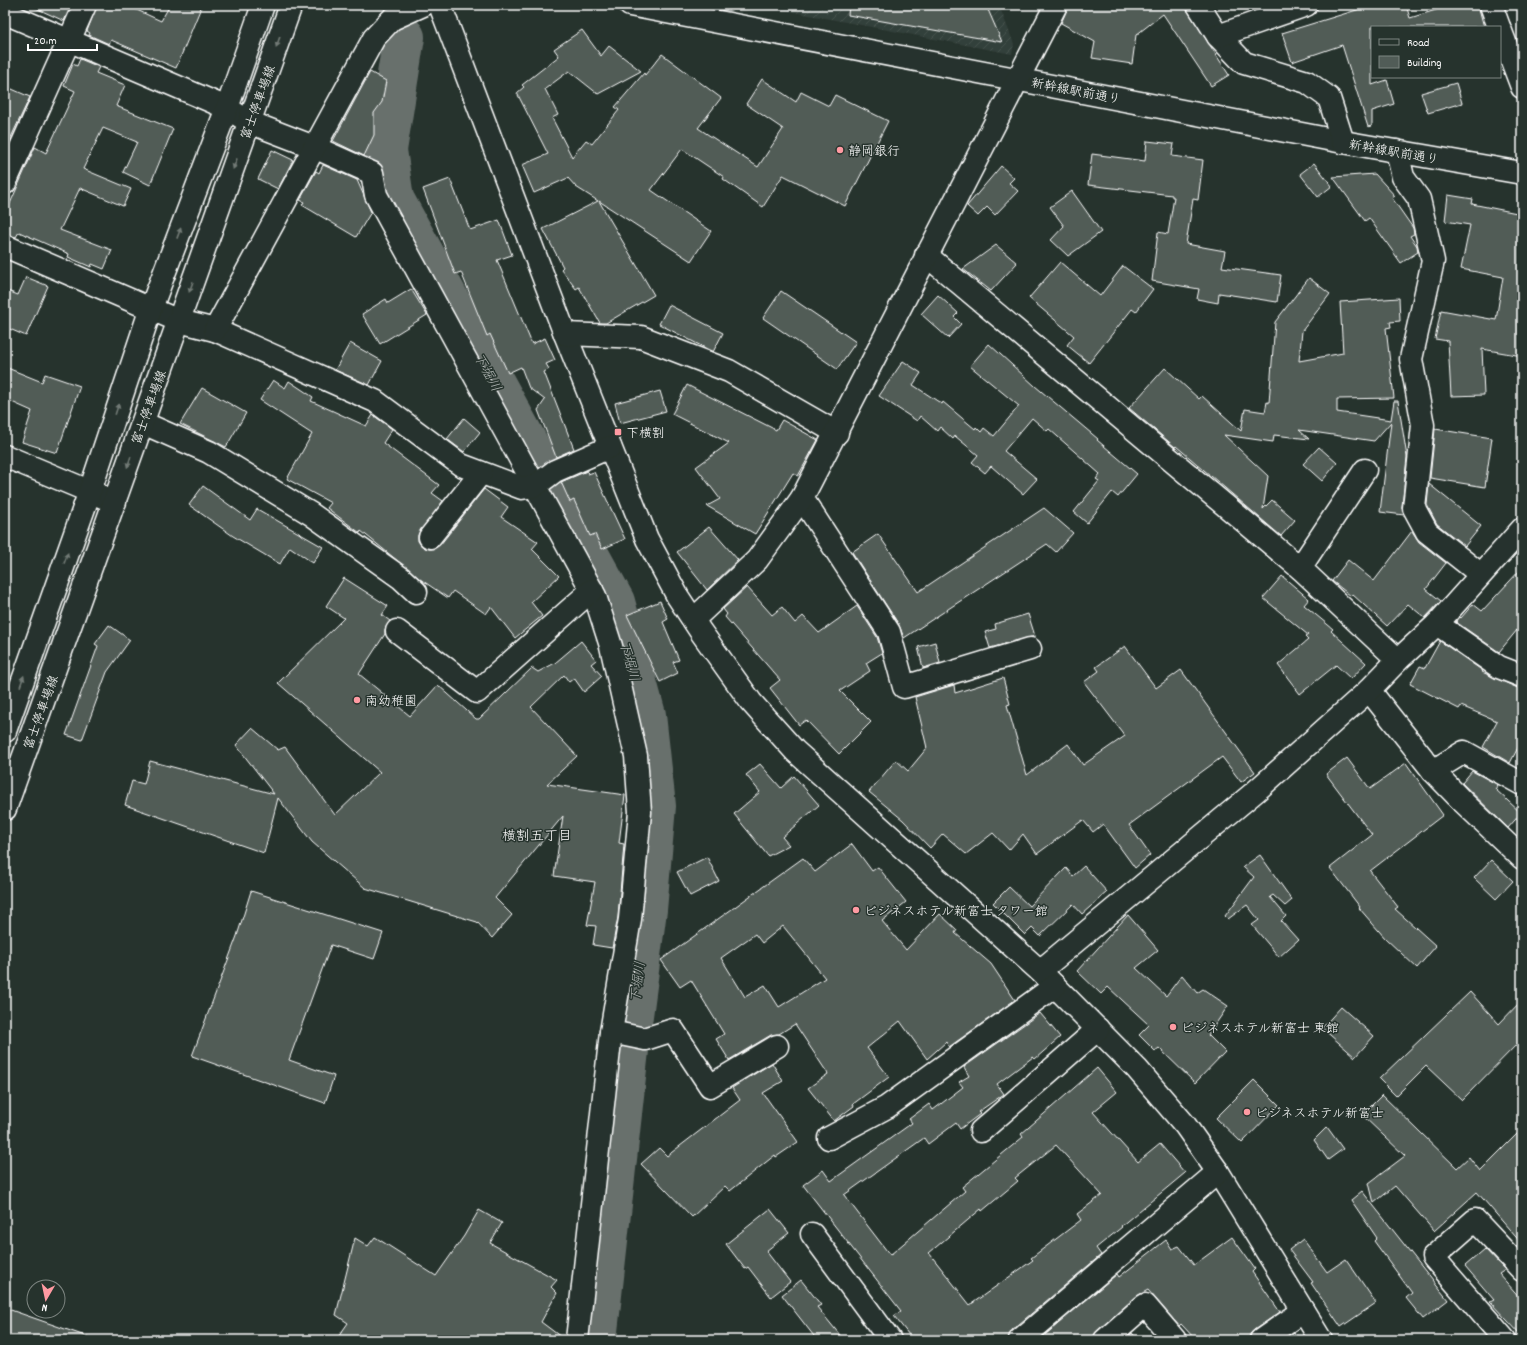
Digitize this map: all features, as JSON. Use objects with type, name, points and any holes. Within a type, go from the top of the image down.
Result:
[{"type":"street","points":[[5,183],[85,5]]},
{"type":"street","name":"富士停車場線","points":[[5,731],[90,491],[151,308],[227,108],[263,5]]},
{"type":"street","name":"富士停車場線","points":[[5,809],[9,785],[115,502],[291,5]]},
{"type":"street","points":[[215,330],[374,38],[392,19],[423,5]]},
{"type":"street","points":[[440,5],[565,334],[610,447],[647,539],[678,597],[751,702],[795,751],[1040,971],[1137,1069],[1186,1125],[1218,1172],[1321,1340]]},
{"type":"street","name":"新幹線駅前通り","points":[[630,5],[1343,142],[1522,173]]},
{"type":"street","points":[[694,619],[757,560],[802,498],[837,433],[926,254],[1016,79],[1056,5]]},
{"type":"street","points":[[1198,5],[1218,36],[1244,63],[1307,82],[1329,98],[1343,142]]},
{"type":"street","points":[[1218,36],[1306,5]]},
{"type":"street","points":[[1491,5],[1499,26]]},
{"type":"street","points":[[5,13],[227,108],[249,122],[372,173],[376,196],[592,590],[611,646],[636,756],[640,812],[630,919],[612,1032],[577,1340]]},
{"type":"street","points":[[1501,31],[1522,87]]},
{"type":"street","points":[[1397,151],[1402,177],[1419,199],[1433,261],[1411,359],[1423,425],[1414,508],[1427,532],[1480,574]]},
{"type":"street","points":[[5,246],[179,321],[215,330],[375,401],[461,465],[522,488],[535,486],[554,471],[610,447]]},
{"type":"street","points":[[926,254],[1300,568],[1398,660]]},
{"type":"street","points":[[565,334],[641,337],[729,371],[837,433]]},
{"type":"street","points":[[143,423],[209,452],[311,514],[401,578],[416,592]]},
{"type":"street","points":[[5,456],[115,502]]},
{"type":"street","points":[[1300,568],[1365,470]]},
{"type":"street","points":[[430,537],[481,472]]},
{"type":"street","points":[[802,498],[889,632],[904,687],[1030,649]]},
{"type":"street","points":[[1040,971],[1256,791],[1369,690],[1398,660],[1437,624],[1522,528]]},
{"type":"street","points":[[397,630],[477,692],[592,590]]},
{"type":"street","points":[[1437,624],[1499,667],[1522,676]]},
{"type":"street","points":[[1369,690],[1433,771],[1522,858]]},
{"type":"street","points":[[1433,771],[1464,752],[1522,784]]},
{"type":"street","points":[[828,1138],[887,1107],[1055,986]]},
{"type":"street","points":[[981,1131],[1098,1029]]},
{"type":"street","points":[[612,1032],[645,1039],[673,1030],[710,1086],[777,1046]]},
{"type":"street","points":[[1020,1340],[1218,1172]]},
{"type":"street","points":[[1505,1340],[1433,1257],[1475,1220],[1522,1270]]},
{"type":"street","points":[[812,1234],[890,1340]]},
{"type":"street","points":[[1105,1340],[1145,1305],[1175,1340]]},
{"type":"street","points":[[1261,1340],[1303,1310]]},
{"type":"shaded area","points":[[757,5],[999,5],[1014,44],[1012,54]]},
{"type":"building","points":[[29,5],[71,5],[64,21]]},
{"type":"building","points":[[97,5],[126,5],[161,21],[170,5],[202,5],[176,68],[111,40],[109,44],[89,35],[90,33],[87,31]]},
{"type":"building","points":[[849,5],[986,5],[1002,42],[848,15]]},
{"type":"building","points":[[1069,5],[1184,5],[1229,75],[1211,86],[1163,14],[1136,35],[1132,64],[1092,58],[1095,42],[1061,23]]},
{"type":"building","points":[[1373,5],[1406,5],[1410,18],[1452,5],[1478,5],[1484,26],[1371,26],[1372,85],[1387,80],[1394,104],[1372,111],[1372,126],[1368,127],[1342,45],[1292,62],[1282,33]]},
{"type":"building","points":[[582,30],[601,56],[609,46],[641,71],[598,94],[569,71],[545,89],[558,115],[552,118],[572,157],[586,140],[592,144],[619,110],[615,107],[644,73],[645,75],[662,54],[721,98],[698,128],[758,167],[783,129],[746,104],[762,79],[796,102],[801,92],[829,106],[835,95],[888,121],[845,206],[783,175],[763,207],[723,179],[724,177],[682,149],[651,190],[711,231],[691,261],[599,201],[654,295],[606,323],[600,323],[579,287],[576,289],[561,269],[563,267],[543,229],[598,201],[576,187],[568,178],[534,193],[522,165],[548,154],[517,93],[524,87],[522,85],[559,56],[554,49]]},
{"type":"building","points":[[80,59],[99,67],[96,73],[125,85],[116,106],[173,129],[150,185],[123,172],[137,142],[103,128],[83,169],[131,189],[123,206],[80,188],[60,230],[112,250],[104,269],[92,264],[91,267],[68,257],[69,254],[19,232],[16,237],[5,234],[5,215],[35,147],[46,153],[75,91],[64,86],[73,64],[77,66]]},
{"type":"building","points":[[370,72],[386,81],[382,102],[374,113],[374,135],[364,156],[333,141]]},
{"type":"building","points":[[1456,83],[1462,103],[1428,113],[1421,93]]},
{"type":"building","points":[[5,86],[30,97],[5,150]]},
{"type":"building","points":[[1147,141],[1174,144],[1172,156],[1203,160],[1198,200],[1193,199],[1186,244],[1225,251],[1222,267],[1281,275],[1277,302],[1219,293],[1218,303],[1197,299],[1199,289],[1152,281],[1158,232],[1168,234],[1174,197],[1172,197],[1172,195],[1088,185],[1092,154],[1145,161]]},
{"type":"building","points":[[272,150],[293,160],[278,189],[258,179]]},
{"type":"building","points":[[1314,163],[1332,186],[1318,197],[1300,174]]},
{"type":"building","points":[[323,165],[357,180],[371,212],[356,237],[302,205],[304,202],[300,200],[316,171],[319,173]]},
{"type":"building","points":[[1001,166],[1014,178],[1009,183],[1018,191],[995,215],[987,207],[978,216],[967,206]]},
{"type":"building","points":[[1375,174],[1395,196],[1392,198],[1413,228],[1414,234],[1410,236],[1417,246],[1418,252],[1401,263],[1369,218],[1365,221],[1333,177]]},
{"type":"building","points":[[450,179],[470,230],[499,220],[512,255],[497,260],[532,344],[545,338],[555,360],[546,364],[549,369],[544,372],[574,449],[556,457],[538,410],[545,400],[529,388],[521,367],[508,373],[490,334],[487,336],[461,272],[455,274],[423,189]]},
{"type":"building","points":[[1072,191],[1101,232],[1068,256],[1051,240],[1064,226],[1050,207]]},
{"type":"building","points":[[1448,195],[1473,199],[1472,204],[1522,214],[1522,356],[1482,349],[1484,395],[1451,396],[1448,341],[1435,339],[1441,310],[1496,320],[1503,277],[1461,269],[1470,225],[1445,221]]},
{"type":"building","points":[[996,245],[1017,263],[991,291],[963,269]]},
{"type":"building","points":[[1060,262],[1100,296],[1123,266],[1153,289],[1136,312],[1132,309],[1089,363],[1067,345],[1074,336],[1029,298]]},
{"type":"building","points":[[26,277],[48,286],[26,336],[5,327],[5,290],[18,295]]},
{"type":"building","points":[[1309,278],[1330,294],[1302,331],[1299,361],[1343,353],[1340,302],[1399,298],[1400,321],[1390,322],[1391,327],[1386,328],[1394,398],[1337,399],[1337,412],[1391,420],[1394,401],[1398,401],[1407,457],[1402,507],[1404,515],[1380,512],[1391,422],[1374,441],[1299,430],[1309,439],[1274,435],[1273,442],[1224,435],[1268,476],[1263,509],[1272,500],[1295,520],[1281,536],[1176,446],[1175,447],[1129,408],[1165,368],[1199,399],[1202,396],[1241,431],[1245,409],[1265,412],[1267,402],[1269,403],[1275,322]]},
{"type":"building","points":[[411,289],[427,315],[380,344],[362,314],[386,299],[388,303]]},
{"type":"building","points":[[781,291],[856,342],[837,369],[763,318]]},
{"type":"building","points":[[938,295],[958,313],[954,317],[961,324],[948,338],[921,314]]},
{"type":"building","points":[[669,305],[723,333],[713,352],[659,324]]},
{"type":"building","points":[[350,343],[382,361],[369,385],[335,370]]},
{"type":"building","points":[[989,344],[1137,474],[1118,497],[1112,492],[1087,523],[1074,512],[1099,481],[1096,479],[1100,474],[1049,429],[1047,431],[1032,418],[1004,451],[1037,479],[1023,494],[991,466],[985,473],[972,462],[978,455],[955,436],[953,439],[940,427],[937,431],[920,416],[917,421],[879,396],[903,361],[921,373],[913,385],[942,404],[943,402],[975,429],[976,427],[981,432],[984,428],[994,436],[1019,406],[970,366]]},
{"type":"building","points":[[5,367],[42,382],[45,374],[80,386],[57,453],[22,442],[32,411],[5,399]]},
{"type":"building","points":[[273,380],[285,388],[289,381],[313,397],[311,401],[366,426],[373,415],[392,429],[383,443],[439,485],[432,493],[443,501],[418,535],[418,541],[423,547],[434,549],[440,545],[484,489],[508,507],[501,517],[538,542],[532,549],[559,576],[531,602],[542,616],[515,638],[491,607],[486,614],[453,591],[448,598],[420,579],[361,531],[360,533],[327,508],[331,503],[287,479],[312,434],[260,400]]},
{"type":"building","points":[[687,385],[776,430],[782,420],[818,440],[798,476],[793,473],[755,534],[707,506],[720,499],[696,467],[729,443],[672,414]]},
{"type":"building","points":[[202,388],[246,413],[226,447],[180,424]]},
{"type":"building","points":[[660,391],[666,411],[620,423],[615,403]]},
{"type":"building","points":[[464,418],[480,432],[464,452],[447,439]]},
{"type":"building","points":[[1435,429],[1492,438],[1485,487],[1430,478]]},
{"type":"building","points":[[1319,447],[1337,463],[1322,481],[1303,464]]},
{"type":"building","points":[[587,471],[588,474],[594,472],[625,539],[602,549],[595,534],[590,536],[574,500],[570,502],[561,482]]},
{"type":"building","points":[[1429,484],[1481,526],[1465,546],[1437,524],[1427,505]]},
{"type":"building","points":[[203,486],[250,520],[257,509],[323,547],[313,563],[290,547],[280,564],[233,536],[189,505]]},
{"type":"building","points":[[1044,508],[1073,533],[1056,552],[1047,544],[904,638],[899,625],[852,552],[878,534],[918,592]]},
{"type":"building","points":[[709,527],[738,560],[707,590],[677,552]]},
{"type":"building","points":[[1412,531],[1419,542],[1446,563],[1426,589],[1441,601],[1425,618],[1408,604],[1387,626],[1352,594],[1351,596],[1332,581],[1348,560],[1374,581]]},
{"type":"building","points":[[1522,568],[1522,624],[1499,652],[1456,622],[1473,604],[1482,611]]},
{"type":"building","points":[[1282,576],[1309,599],[1304,605],[1333,629],[1331,631],[1366,663],[1351,679],[1336,665],[1300,694],[1278,665],[1308,640],[1305,637],[1308,635],[1263,598]]},
{"type":"building","points":[[344,578],[388,606],[382,615],[390,621],[385,629],[385,634],[359,674],[410,716],[438,685],[476,719],[479,719],[532,668],[538,672],[555,663],[581,641],[596,660],[591,664],[602,676],[584,692],[574,678],[569,682],[564,675],[531,707],[577,756],[547,784],[625,795],[619,843],[624,844],[618,917],[612,948],[593,945],[596,926],[587,925],[595,882],[554,876],[563,816],[495,898],[512,915],[492,938],[477,922],[365,888],[312,842],[278,798],[264,853],[125,805],[132,781],[144,784],[150,761],[274,794],[236,745],[252,728],[278,750],[285,747],[335,815],[380,772],[278,683],[344,618],[326,606]]},
{"type":"building","points":[[747,587],[772,615],[782,607],[795,623],[803,616],[819,633],[857,606],[877,637],[882,653],[866,663],[870,671],[840,691],[871,722],[839,754],[806,720],[799,725],[770,688],[780,680],[725,617],[727,614],[723,609]]},
{"type":"building","points":[[660,601],[668,619],[663,622],[679,660],[673,662],[678,673],[660,682],[627,615]]},
{"type":"building","points":[[1028,614],[1035,636],[990,648],[985,632],[996,629],[995,624]]},
{"type":"building","points":[[109,625],[130,640],[107,672],[82,740],[66,735],[98,646],[95,644]]},
{"type":"building","points":[[1440,641],[1483,671],[1482,672],[1522,690],[1522,740],[1510,763],[1483,747],[1497,721],[1461,706],[1459,709],[1410,684],[1420,666],[1425,668]]},
{"type":"building","points":[[935,642],[940,663],[923,668],[918,647]]},
{"type":"building","points":[[1125,646],[1156,688],[1181,670],[1255,772],[1241,782],[1222,757],[1129,825],[1150,855],[1135,868],[1103,824],[1093,832],[1083,820],[1037,854],[1023,834],[1009,850],[993,833],[966,854],[943,834],[930,848],[903,820],[869,792],[896,760],[908,771],[927,748],[915,697],[954,685],[955,693],[1003,678],[1010,704],[1007,705],[1027,775],[1068,744],[1083,765],[1125,736],[1084,682],[1099,671],[1096,667]]},
{"type":"building","points":[[1347,758],[1370,789],[1406,763],[1443,815],[1370,871],[1398,907],[1395,909],[1436,946],[1417,968],[1385,938],[1359,908],[1360,907],[1330,868],[1372,835],[1326,774]]},
{"type":"building","points":[[760,764],[781,788],[794,776],[819,805],[782,837],[789,845],[768,856],[734,814],[760,792],[746,775]]},
{"type":"building","points":[[1472,771],[1498,785],[1495,789],[1521,813],[1508,828],[1462,783]]},
{"type":"building","points":[[852,844],[872,871],[878,867],[906,902],[882,921],[906,950],[940,914],[957,930],[955,933],[991,964],[1015,1000],[949,1047],[946,1042],[927,1059],[900,1021],[867,1048],[889,1077],[853,1104],[854,1106],[834,1121],[808,1088],[828,1074],[795,1024],[779,1034],[771,1035],[729,1060],[716,1039],[724,1034],[691,980],[680,987],[661,960],[803,858],[815,872]],"holes":[[[783,926],[825,978],[779,1007],[765,985],[745,997],[721,958],[755,934],[762,943]]]},
{"type":"building","points":[[1260,855],[1292,900],[1285,906],[1273,895],[1270,897],[1286,916],[1281,921],[1298,940],[1279,957],[1252,925],[1259,920],[1247,905],[1228,919],[1225,916],[1254,877],[1243,867]]},
{"type":"building","points":[[707,857],[719,881],[690,896],[677,872]]},
{"type":"building","points":[[1491,860],[1513,881],[1496,899],[1474,878]]},
{"type":"building","points":[[1084,866],[1107,892],[1082,914],[1073,904],[1040,936],[1032,928],[1025,935],[993,903],[1009,887],[1029,906],[1066,868],[1073,876]]},
{"type":"building","points":[[251,891],[383,933],[374,959],[331,945],[289,1060],[334,1076],[325,1103],[192,1056],[237,936]]},
{"type":"building","points":[[1128,915],[1158,950],[1136,968],[1166,996],[1182,975],[1197,993],[1203,989],[1228,1006],[1208,1035],[1225,1052],[1195,1083],[1159,1048],[1155,1051],[1139,1035],[1149,1025],[1108,987],[1101,994],[1077,971]]},
{"type":"building","points":[[1470,992],[1499,1024],[1522,1000],[1522,1039],[1462,1100],[1426,1066],[1396,1096],[1379,1079]]},
{"type":"building","points":[[1341,1007],[1374,1036],[1355,1057],[1322,1028]]},
{"type":"building","points":[[1040,1013],[1060,1037],[1035,1059],[1033,1057],[997,1084],[1004,1094],[978,1112],[980,1114],[960,1129],[956,1123],[928,1144],[924,1138],[844,1195],[890,1255],[965,1191],[962,1187],[1023,1137],[1021,1134],[1097,1068],[1117,1092],[1093,1112],[1138,1162],[1160,1144],[1185,1173],[1096,1248],[1101,1255],[1012,1330],[1008,1340],[913,1340],[894,1316],[901,1311],[803,1185],[823,1170],[831,1181],[912,1123],[909,1119],[929,1104],[933,1110],[963,1087],[959,1082],[969,1076],[964,1067]],"holes":[[[1056,1145],[1102,1195],[1077,1214],[1081,1220],[1031,1258],[1033,1260],[970,1305],[929,1253],[981,1209],[982,1211],[1018,1181],[1015,1178]]]},
{"type":"building","points":[[772,1063],[783,1081],[763,1093],[798,1142],[776,1157],[775,1155],[730,1191],[725,1186],[692,1217],[641,1164],[659,1148],[667,1156],[740,1100],[732,1088]]},
{"type":"building","points":[[1254,1080],[1279,1105],[1242,1143],[1216,1118]]},
{"type":"building","points":[[1382,1095],[1457,1168],[1469,1157],[1480,1171],[1522,1129],[1522,1244],[1477,1192],[1434,1231],[1395,1186],[1374,1203],[1369,1183],[1405,1156],[1362,1115]]},
{"type":"building","points":[[1327,1127],[1343,1149],[1328,1160],[1314,1140]]},
{"type":"building","points":[[1362,1191],[1448,1300],[1423,1319],[1406,1298],[1412,1293],[1374,1241],[1377,1238],[1351,1200]]},
{"type":"building","points":[[770,1209],[789,1233],[766,1251],[790,1282],[771,1297],[748,1267],[745,1269],[726,1244]]},
{"type":"building","points":[[479,1210],[502,1223],[490,1243],[557,1280],[551,1287],[557,1293],[541,1322],[565,1340],[336,1340],[348,1323],[336,1315],[355,1238],[368,1246],[375,1237],[436,1276],[464,1236]]},
{"type":"building","points":[[1232,1237],[1255,1269],[1252,1272],[1280,1312],[1254,1330],[1250,1334],[1249,1340],[1196,1340],[1181,1324],[1179,1326],[1148,1290],[1137,1296],[1097,1331],[1093,1340],[1039,1340],[1117,1274],[1119,1277],[1166,1240],[1172,1249],[1179,1246],[1194,1265]]},
{"type":"building","points":[[1303,1239],[1327,1272],[1346,1259],[1376,1303],[1341,1327],[1311,1283],[1313,1282],[1289,1250]]},
{"type":"building","points":[[1485,1249],[1505,1270],[1499,1274],[1522,1300],[1522,1336],[1490,1302],[1494,1300],[1465,1266]]},
{"type":"building","points":[[801,1280],[821,1305],[817,1307],[844,1340],[817,1340],[782,1295]]},
{"type":"building","points":[[5,1308],[26,1315],[26,1319],[36,1319],[88,1337],[87,1340],[5,1340]]},
{"type":"building","points":[[1294,1332],[1299,1340],[1283,1340]]},
{"type":"building","points":[[1132,1333],[1138,1340],[1124,1340]]},
{"type":"waterway","name":"下堀川","points":[[404,37],[386,150],[393,199],[614,602],[645,715],[655,806],[646,910],[631,1023],[596,1340]]},
{"type":"place","name":"静岡銀行","points":[[840,150]]},
{"type":"place","name":"下横割","points":[[618,432]]},
{"type":"place","name":"南幼稚園","points":[[357,700]]},
{"type":"place","name":"ビジネスホテル新富士 タワー館","points":[[856,910]]},
{"type":"place","name":"ビジネスホテル新富士 東館","points":[[1173,1027]]},
{"type":"place","name":"ビジネスホテル新富士","points":[[1247,1112]]},
{"type":"district","name":"横割五丁目","points":[[537,835]]}]
